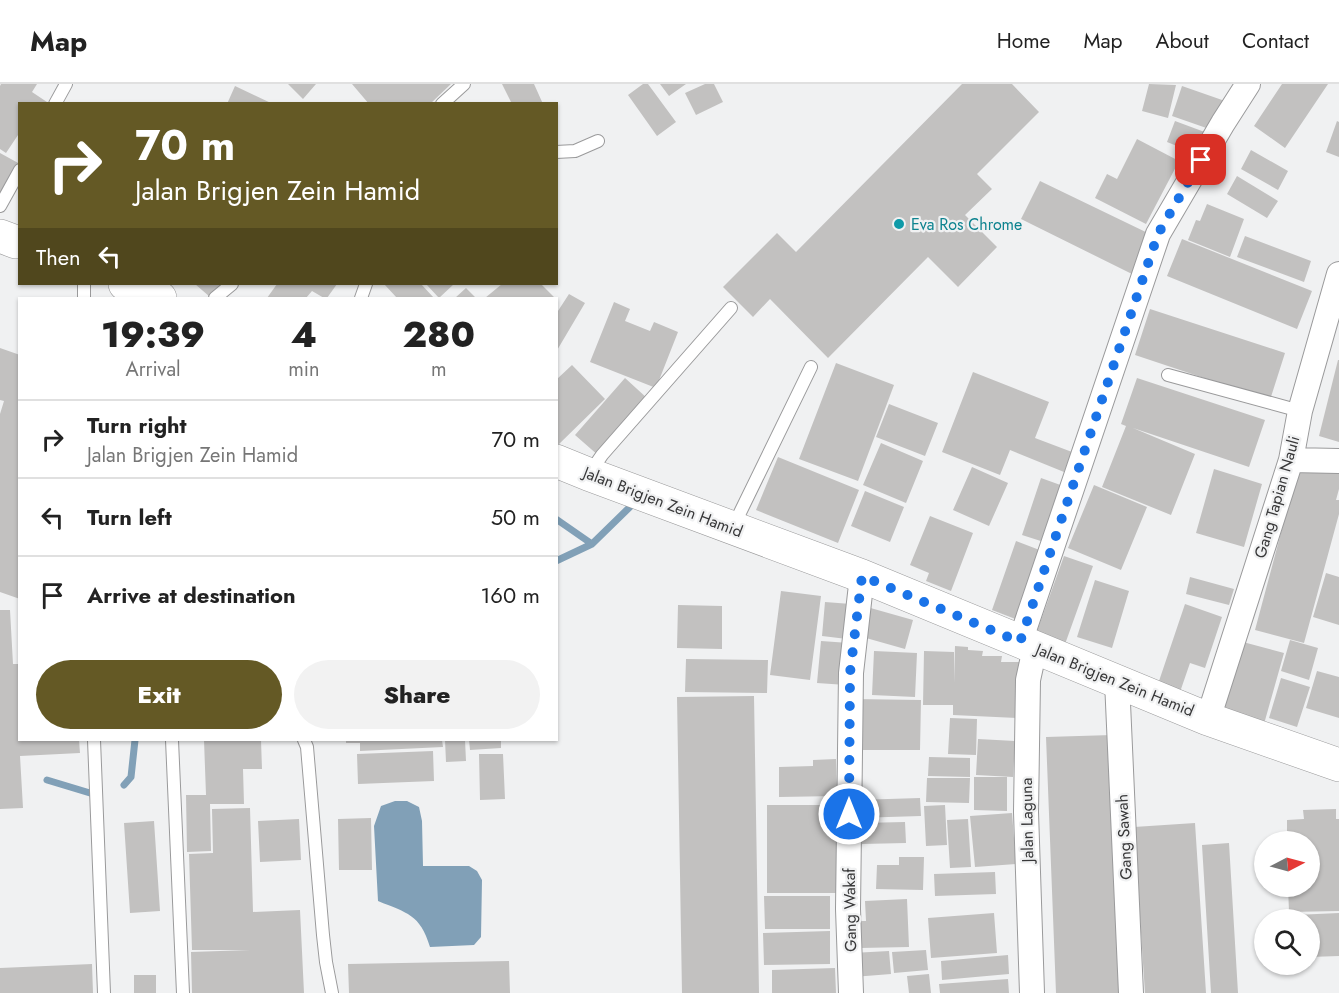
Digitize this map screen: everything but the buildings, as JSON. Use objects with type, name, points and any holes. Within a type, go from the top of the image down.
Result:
[{"type":"main road","name":"Jalan Brigjen Zein Hamid","points":[[558,462],[862,576],[1208,719],[1339,765]]},
{"type":"street","name":"Jalan Laguna","points":[[1032,993],[1026,812],[1028,645],[1158,234],[1248,84]]},
{"type":"street","name":"Gang Tapian Nauli","points":[[1208,719],[1291,460],[1300,411],[1339,274]]},
{"type":"street","points":[[1291,460],[1339,461]]},
{"type":"street","name":"Gang Wakaf","points":[[851,993],[850,673],[862,576]]},
{"type":"street","name":"Gang Sawah","points":[[1117,681],[1131,993]]},
{"type":"lane","points":[[56,102],[66,84]]},
{"type":"lane","points":[[444,102],[464,84]]},
{"type":"lane","points":[[558,152],[575,151],[598,141]]},
{"type":"lane","points":[[0,206],[18,174]]},
{"type":"lane","points":[[216,297],[231,285]]},
{"type":"lane","points":[[588,474],[602,454],[730,308]]},
{"type":"lane","points":[[732,528],[811,367]]},
{"type":"lane","points":[[1168,375],[1300,411]]},
{"type":"lane","points":[[94,741],[104,993]]},
{"type":"lane","points":[[172,741],[183,993]]},
{"type":"lane","points":[[304,741],[307,747],[323,935],[332,993]]},
{"type":"water","points":[[395,801],[407,801],[419,807],[422,821],[423,866],[469,866],[477,871],[482,880],[481,937],[474,945],[430,947],[417,921],[405,912],[378,901],[374,826],[381,806]]},
{"type":"waterway","points":[[558,560],[592,544],[635,502]]},
{"type":"waterway","points":[[558,520],[592,544]]},
{"type":"waterway","points":[[124,785],[131,777],[135,741]]},
{"type":"waterway","points":[[47,780],[90,793]]},
{"type":"place","name":"Eva Ros Chrome","points":[[899,224]]},
{"type":"route","points":[[849,814],[850,673],[862,576],[1020,642],[1158,234],[1201,160]]}]
